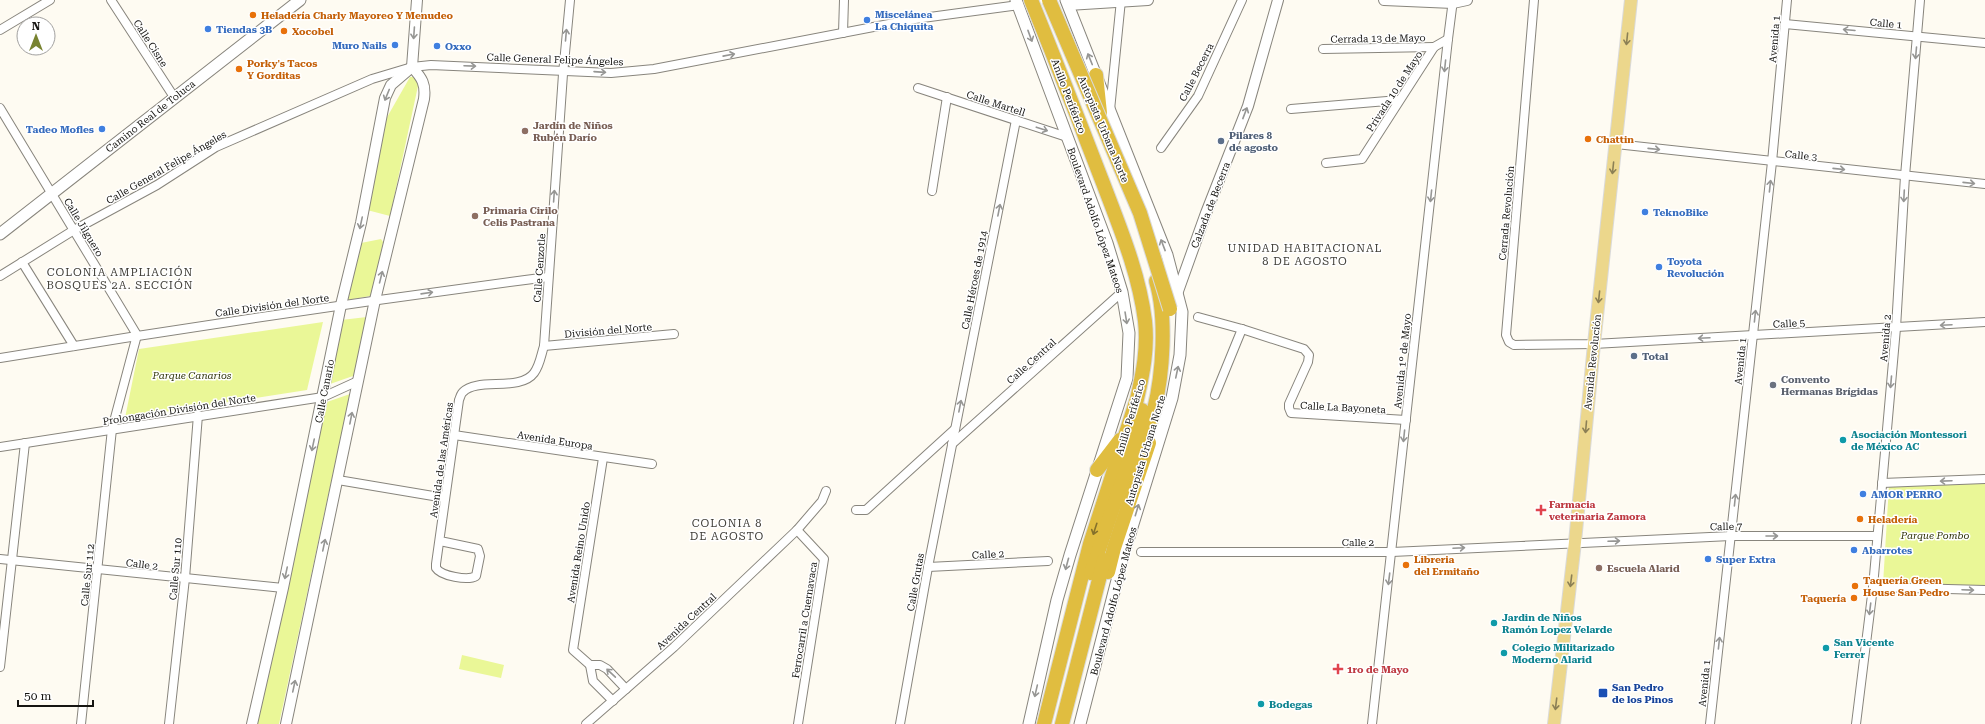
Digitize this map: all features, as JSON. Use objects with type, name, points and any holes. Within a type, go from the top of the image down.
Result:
[{"type":"highway","name":"Autopista Urbana Norte","points":[[1041,0],[1064,55],[1124,212],[1150,302],[1154,348],[1146,393],[1131,455],[1089,578],[1049,724]]},
{"type":"highway","name":"Autopista Urbana Norte","points":[[1050,0],[1140,213],[1170,309],[1171,356],[1155,424],[1114,548],[1071,724]]},
{"type":"highway","name":"Anillo Periférico","points":[[1055,0],[1105,112],[1110,142],[1159,292],[1163,348],[1154,410],[1106,553],[1089,613],[1062,724]]},
{"type":"highway","name":"Anillo Periférico","points":[[1022,2],[1063,79],[1128,250],[1145,322],[1145,355],[1141,381],[1090,544],[1044,724]]},
{"type":"highway","points":[[1096,75],[1105,112]]},
{"type":"highway","points":[[1097,470],[1126,432]]},
{"type":"main road","name":"Avenida Revolución","points":[[1554,724],[1575,542],[1594,344],[1631,0]]},
{"type":"main road","name":"Camino Real de Toluca","points":[[0,234],[294,2]]},
{"type":"main road","name":"Boulevard Adolfo López Mateos","points":[[1022,2],[1067,137],[1122,292],[1129,333],[1126,378],[1059,593],[1029,724]]},
{"type":"main road","points":[[1067,3],[1096,75]]},
{"type":"main road","name":"Boulevard Adolfo López Mateos","points":[[1080,724],[1124,553],[1172,398],[1180,355],[1182,312],[1167,255],[1105,112]]},
{"type":"street","points":[[0,30],[50,0]]},
{"type":"street","name":"Calle Cisne","points":[[111,0],[174,97]]},
{"type":"street","points":[[286,724],[375,300],[424,99],[426,87],[423,79],[412,67],[417,0]]},
{"type":"street","name":"Calle Cenzotle","points":[[544,346],[563,70],[570,0]]},
{"type":"street","points":[[843,33],[844,0]]},
{"type":"street","points":[[1067,3],[1148,0]]},
{"type":"street","name":"Calle Becerra","points":[[1162,148],[1198,96],[1242,0]]},
{"type":"street","name":"Calzada de Becerra","points":[[1177,294],[1206,213],[1248,106],[1278,0]]},
{"type":"street","points":[[1384,0],[1453,2],[1467,0]]},
{"type":"street","name":"Cerrada Revolución","points":[[1534,0],[1506,335],[1508,342],[1514,345],[1594,344]]},
{"type":"street","name":"Avenida 1","points":[[1710,724],[1772,162],[1787,0]]},
{"type":"street","name":"Avenida 2","points":[[1856,724],[1873,587],[1896,328],[1905,176],[1920,0]]},
{"type":"street","points":[[1105,112],[1121,1]]},
{"type":"street","name":"Calle General Felipe Ángeles","points":[[0,276],[74,230],[157,184],[216,148],[372,79],[412,67],[432,65],[611,73],[654,69],[916,19],[1022,2]]},
{"type":"street","name":"Avenida 1º de Mayo","points":[[1372,724],[1453,2]]},
{"type":"street","name":"Calle 1","points":[[1785,24],[1985,43]]},
{"type":"street","name":"Privada 10 de Mayo","points":[[1326,163],[1362,159],[1434,46],[1448,39]]},
{"type":"street","name":"Cerrada 13 de Mayo","points":[[1323,49],[1434,46]]},
{"type":"street","name":"Calle Canario","points":[[252,724],[283,588],[341,305],[361,223],[385,98],[391,85],[412,67]]},
{"type":"street","name":"Calle Martell","points":[[918,88],[1067,137]]},
{"type":"street","points":[[932,191],[947,98]]},
{"type":"street","points":[[1291,109],[1399,100]]},
{"type":"street","name":"Calle Jilguero","points":[[0,108],[137,335]]},
{"type":"street","name":"Calle Héroes de 1914","points":[[952,444],[1016,120]]},
{"type":"street","name":"Calle 3","points":[[1616,144],[1985,184]]},
{"type":"street","points":[[22,262],[74,346]]},
{"type":"street","name":"Calle División del Norte","points":[[0,358],[137,335],[375,300],[548,277]]},
{"type":"street","name":"Calle Central","points":[[952,444],[1122,292]]},
{"type":"street","name":"Calle La Bayoneta","points":[[1198,317],[1242,329],[1304,349],[1309,355],[1308,362],[1289,404],[1291,413],[1406,420]]},
{"type":"street","name":"Calle 5","points":[[1594,344],[1985,322]]},
{"type":"street","points":[[1215,395],[1242,329]]},
{"type":"street","name":"División del Norte","points":[[544,346],[674,334]]},
{"type":"street","points":[[112,429],[137,335]]},
{"type":"street","name":"Avenida de las Américas","points":[[440,541],[478,549],[480,556],[476,576],[469,578],[438,571],[436,564],[459,400],[463,392],[472,387],[521,382],[529,378],[538,366],[544,346]]},
{"type":"street","name":"Prolongación División del Norte","points":[[0,447],[198,415],[323,397],[358,381]]},
{"type":"street","name":"Calle Sur 110","points":[[170,724],[185,578],[198,415]]},
{"type":"street","name":"Calle Sur 112","points":[[81,724],[112,429]]},
{"type":"street","points":[[856,510],[866,510],[955,429]]},
{"type":"street","name":"Avenida Europa","points":[[454,435],[652,464]]},
{"type":"street","points":[[0,667],[25,443]]},
{"type":"street","name":"Calle Grutas","points":[[900,724],[952,444]]},
{"type":"street","name":"Avenida Reino Unido","points":[[590,665],[573,650],[603,458]]},
{"type":"street","points":[[1882,483],[1985,479]]},
{"type":"street","points":[[338,480],[445,498]]},
{"type":"street","name":"Avenida Central","points":[[590,723],[674,647],[797,530],[822,501],[826,491]]},
{"type":"street","name":"Ferrocarril a Cuernavaca","points":[[797,530],[824,559],[798,724]]},
{"type":"street","name":"Calle 7","points":[[1575,542],[1731,536],[1877,536]]},
{"type":"street","name":"Calle 2","points":[[1141,552],[1392,552],[1575,542]]},
{"type":"street","name":"Calle 2","points":[[0,559],[283,588]]},
{"type":"street","name":"Calle 2","points":[[928,567],[1048,561]]},
{"type":"street","points":[[1873,587],[1985,590]]},
{"type":"street","points":[[613,701],[594,681],[590,665],[600,665],[607,669],[626,689]]},
{"type":"green space","points":[[410,77],[413,77],[417,81],[418,86],[390,216],[367,210],[386,119]]},
{"type":"green space","points":[[381,239],[383,242],[373,293],[370,296],[348,300],[346,298],[361,243]]},
{"type":"green space","points":[[367,317],[356,373],[353,376],[330,384],[341,320]]},
{"type":"green space","name":"Parque Canarios","points":[[323,322],[307,390],[125,418],[139,349]]},
{"type":"green space","points":[[350,394],[279,724],[254,724],[324,403]]},
{"type":"green space","name":"Parque Pombo","points":[[1985,482],[1985,586],[1883,585],[1889,485]]},
{"type":"green space","points":[[462,655],[504,665],[501,678],[459,669]]},
{"type":"place","name":"Heladería Charly Mayoreo Y Menudeo","points":[[253,15]]},
{"type":"place","name":"Miscelánea La Chiquita","points":[[867,20]]},
{"type":"place","name":"Tiendas 3B","points":[[208,29]]},
{"type":"place","name":"Xocobel","points":[[284,31]]},
{"type":"place","name":"Muro Nails","points":[[395,45]]},
{"type":"place","name":"Oxxo","points":[[437,46]]},
{"type":"place","name":"Porky's Tacos Y Gorditas","points":[[239,69]]},
{"type":"place","name":"Tadeo Mofles","points":[[102,129]]},
{"type":"place","name":"Jardín de Niños Rubén Darío","points":[[525,131]]},
{"type":"place","name":"Chattin","points":[[1588,139]]},
{"type":"place","name":"Pilares 8 de agosto","points":[[1221,141]]},
{"type":"place","name":"TeknoBike","points":[[1645,212]]},
{"type":"place","name":"Primaria Cirilo Celis Pastrana","points":[[475,216]]},
{"type":"place","name":"Toyota Revolución","points":[[1659,267]]},
{"type":"place","name":"Total","points":[[1634,356]]},
{"type":"place","name":"Convento Hermanas Brígidas","points":[[1773,385]]},
{"type":"place","name":"Asociación Montessori de México AC","points":[[1843,440]]},
{"type":"place","name":"AMOR PERRO","points":[[1863,494]]},
{"type":"place","name":"Farmacia veterinaria Zamora","points":[[1541,510]]},
{"type":"place","name":"Heladería","points":[[1860,519]]},
{"type":"place","name":"Abarrotes","points":[[1854,550]]},
{"type":"place","name":"Super Extra","points":[[1708,559]]},
{"type":"place","name":"Libreria del Ermitaño","points":[[1406,565]]},
{"type":"place","name":"Escuela Alarid","points":[[1599,568]]},
{"type":"place","name":"Taquería Green House San Pedro","points":[[1855,586]]},
{"type":"place","name":"Taquería","points":[[1854,598]]},
{"type":"place","name":"Jardin de Niños Ramón Lopez Velarde","points":[[1494,623]]},
{"type":"place","name":"San Vicente Ferrer","points":[[1826,648]]},
{"type":"place","name":"Colegio Militarizado Moderno Alarid","points":[[1504,653]]},
{"type":"place","name":"1ro de Mayo","points":[[1338,669]]},
{"type":"place","name":"San Pedro de los Pinos","points":[[1603,693]]},
{"type":"place","name":"Bodegas","points":[[1261,704]]},
{"type":"district","name":"UNIDAD HABITACIONAL 8 DE AGOSTO","points":[[1305,254]]},
{"type":"district","name":"COLONIA AMPLIACIÓN BOSQUES 2A. SECCIÓN","points":[[120,278]]},
{"type":"district","name":"COLONIA 8 DE AGOSTO","points":[[727,529]]}]
